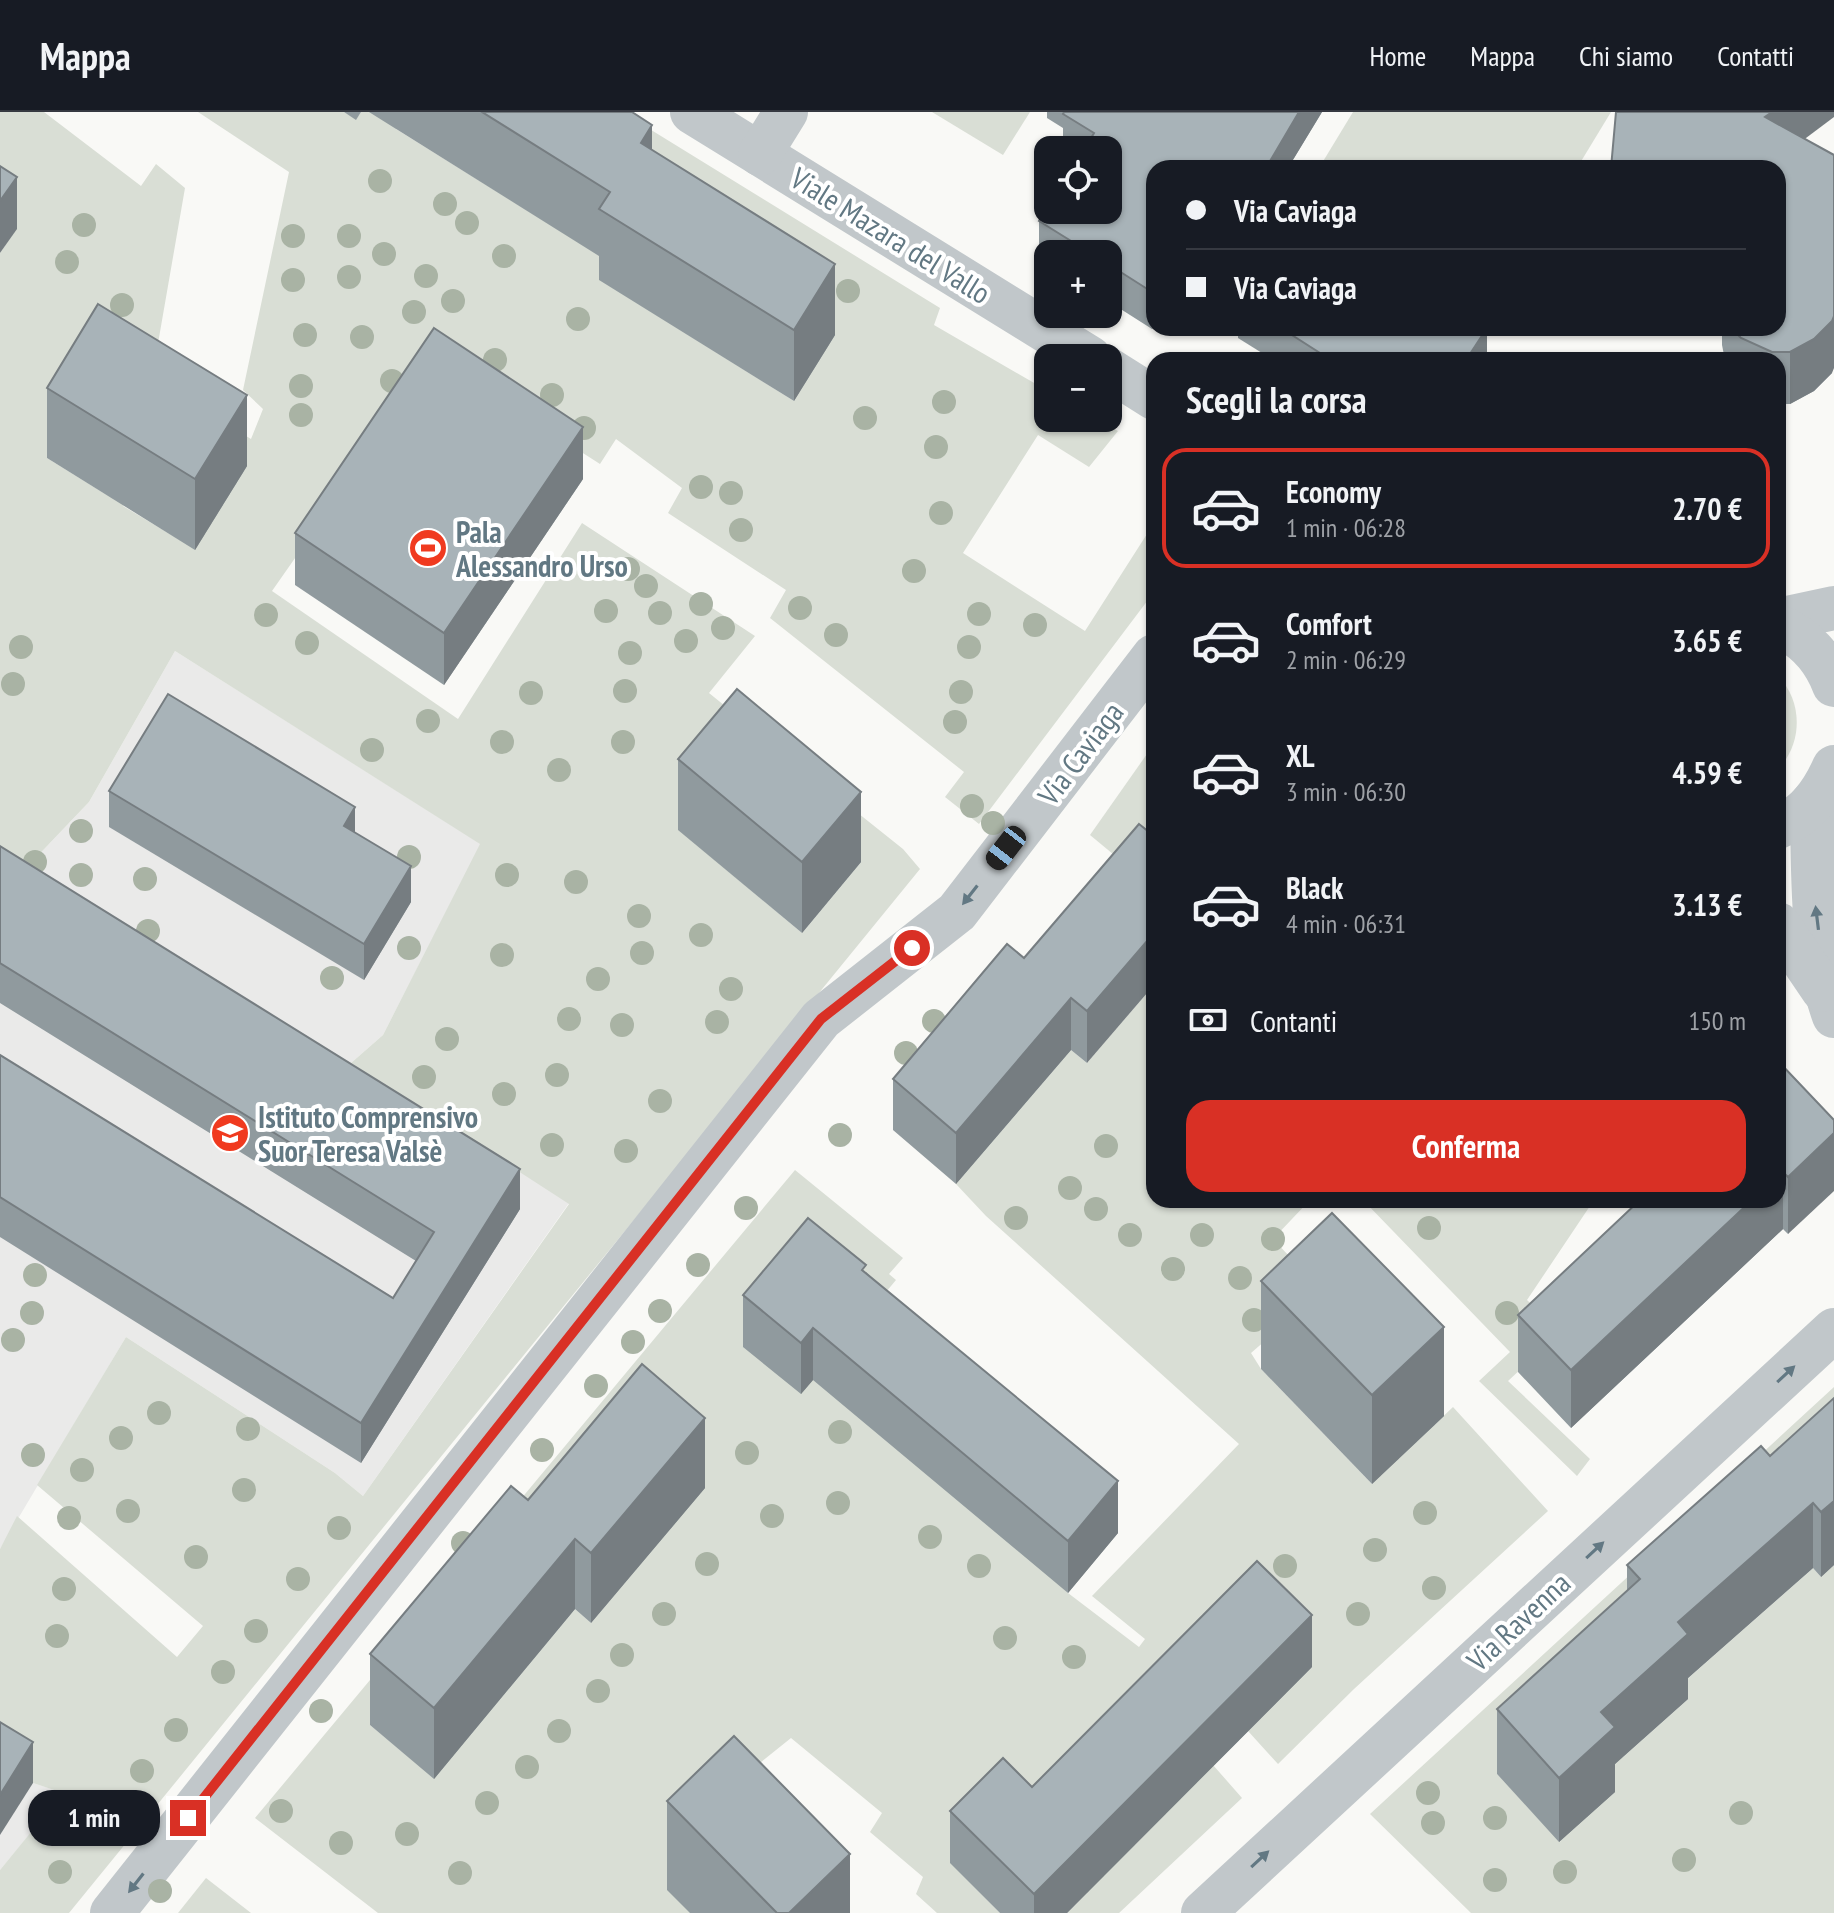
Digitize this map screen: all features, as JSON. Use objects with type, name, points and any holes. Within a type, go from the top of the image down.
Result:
[{"type":"street","name":"Viale Mazara del Vallo","points":[[692,112],[1067,344]]},
{"type":"street","points":[[760,154],[786,112]]},
{"type":"street","points":[[1122,378],[1146,393]]},
{"type":"street","points":[[1786,618],[1834,608]]},
{"type":"street","points":[[1786,629],[1795,633],[1826,664],[1834,685]]},
{"type":"street","name":"Via Caviaga","points":[[112,1913],[821,1019],[957,912],[1146,666]]},
{"type":"street","points":[[1808,799],[1813,886],[1830,1005]]},
{"type":"street","points":[[1786,936],[1830,1005]]},
{"type":"street","name":"Via Ravenna","points":[[1203,1913],[1834,1330]]},
{"type":"shaded area","points":[[0,112],[44,112],[141,186],[156,164],[185,188],[152,378],[251,439],[263,409],[243,390],[289,172],[198,112],[344,112],[356,119],[361,112],[407,112],[396,129],[610,262],[600,280],[794,401],[835,334],[641,213],[652,195],[518,112],[622,112],[940,308],[934,325],[1034,383],[1034,432],[1117,432],[1089,467],[1038,435],[963,553],[1085,631],[1146,536],[1146,603],[979,824],[945,797],[964,772],[770,618],[786,590],[668,513],[682,488],[616,439],[600,464],[435,358],[272,591],[458,719],[582,523],[755,636],[709,693],[788,757],[765,783],[737,760],[679,830],[802,933],[861,862],[785,799],[809,774],[903,849],[920,869],[69,1913],[0,1913],[0,1870],[63,1793],[33,1783],[0,1763],[0,1549],[17,1516],[177,1657],[203,1626],[37,1485],[126,1337],[335,1473],[363,1496],[569,1204],[351,1063],[383,1035],[480,844],[175,651],[89,802],[29,865],[0,849],[0,253],[16,229],[0,218]],"holes":[[[99,375],[159,412],[152,425],[168,435],[176,423],[246,466],[195,549],[123,506],[131,492],[115,482],[107,495],[47,458]]]},
{"type":"shaded area","points":[[932,112],[1030,112],[1003,155]]},
{"type":"shaded area","points":[[1353,112],[1611,112],[1582,160],[1324,160]]},
{"type":"shaded area","name":"Istituto Comprensivo Suor Teresa Valsè","points":[[175,651],[481,844],[383,1035],[351,1063],[569,1203],[363,1496],[335,1473],[126,1337],[0,1549],[0,849],[29,865],[89,802]]},
{"type":"shaded area","points":[[1786,686],[1796,710],[1796,735],[1786,759]]},
{"type":"shaded area","points":[[1146,755],[1146,881],[1090,835]]},
{"type":"shaded area","points":[[1146,994],[1146,1208],[1302,1208],[1273,1239],[1322,1291],[1251,1353],[1261,1369],[1372,1484],[1453,1407],[1548,1511],[1354,1689],[1278,1764],[1248,1731],[1312,1666],[951,1863],[1000,1913],[937,1913],[916,1894],[923,1877],[870,1832],[882,1813],[791,1738],[720,1795],[690,1913],[378,1913],[255,1818],[795,1170],[903,1258],[889,1274],[896,1280],[826,1364],[1068,1593],[1139,1647],[1145,1639],[1092,1596],[1239,1444],[986,1216],[956,1184],[1071,1050],[1087,1063]],"holes":[[[704,1488],[591,1623],[575,1609],[434,1778],[370,1725]]]},
{"type":"shaded area","points":[[1371,1208],[1589,1208],[1527,1300],[1561,1332],[1508,1381],[1590,1459],[1577,1476],[1479,1381],[1510,1352]]},
{"type":"shaded area","points":[[1834,1387],[1834,1465],[1497,1774],[1560,1842],[1592,1767],[1623,1757],[1688,1699],[1678,1687],[1813,1568],[1821,1577],[1834,1565],[1834,1913],[1471,1913],[1370,1814]]},
{"type":"shaded area","points":[[0,1763],[33,1783],[64,1793],[0,1870]]},
{"type":"shaded area","points":[[1213,1765],[1242,1798],[1119,1913],[1067,1913],[1087,1893],[1065,1871]]},
{"type":"shaded area","points":[[206,1878],[251,1913],[178,1913]]},
{"type":"building","points":[[482,112],[632,112],[652,125],[641,143],[835,264],[794,330],[599,209],[610,192]]},
{"type":"building","points":[[1064,112],[1299,112],[1271,160],[1146,160],[1146,288],[1122,273],[1122,240],[1070,240],[1044,224],[1122,224],[1122,136],[1092,136],[1094,133]]},
{"type":"building","points":[[1616,112],[1772,112],[1765,117],[1834,155],[1832,321],[1814,339],[1790,352],[1772,352],[1739,336],[1786,336],[1786,160],[1612,160]]},
{"type":"building","points":[[0,166],[17,177],[0,201]]},
{"type":"building","points":[[98,304],[247,395],[195,479],[47,388]]},
{"type":"building","name":"Pala Alessandro Urso","points":[[434,328],[583,427],[444,633],[295,533]]},
{"type":"building","points":[[1294,336],[1482,336],[1471,352],[1318,352]]},
{"type":"building","points":[[737,689],[861,792],[802,862],[678,759]]},
{"type":"building","points":[[168,694],[355,807],[344,826],[411,866],[364,944],[109,791]]},
{"type":"building","points":[[1139,824],[1146,830],[1146,942],[1087,1011],[1071,998],[956,1133],[893,1079],[1007,944],[1024,958]]},
{"type":"building","points":[[0,846],[520,1169],[361,1423],[0,1197],[0,1055],[393,1298],[434,1232],[0,963]]},
{"type":"building","points":[[1786,1069],[1834,1120],[1834,1133],[1788,1177]]},
{"type":"building","points":[[1632,1208],[1743,1208],[1571,1370],[1518,1315]]},
{"type":"building","points":[[1332,1213],[1444,1327],[1372,1395],[1261,1281]]},
{"type":"building","points":[[808,1218],[866,1265],[862,1270],[1118,1481],[1068,1541],[813,1328],[801,1343],[743,1295]]},
{"type":"building","points":[[642,1364],[705,1418],[591,1553],[575,1539],[434,1708],[370,1654],[511,1486],[528,1500]]},
{"type":"building","points":[[1834,1398],[1834,1501],[1821,1512],[1813,1503],[1678,1622],[1688,1634],[1601,1712],[1615,1727],[1559,1778],[1497,1709],[1640,1579],[1627,1565],[1761,1446],[1770,1456]]},
{"type":"building","points":[[1257,1561],[1312,1615],[1034,1894],[950,1811],[1003,1758],[1032,1787]]},
{"type":"building","points":[[0,1722],[33,1742],[0,1795]]},
{"type":"building","points":[[734,1736],[850,1854],[789,1913],[777,1913],[667,1801]]},
{"type":"place","name":"Pala Alessandro Urso","points":[[428,548]]},
{"type":"place","name":"Istituto Comprensivo Suor Teresa Valsè","points":[[230,1133]]},
{"type":"route","points":[[188,1818],[821,1019],[912,948]]}]
